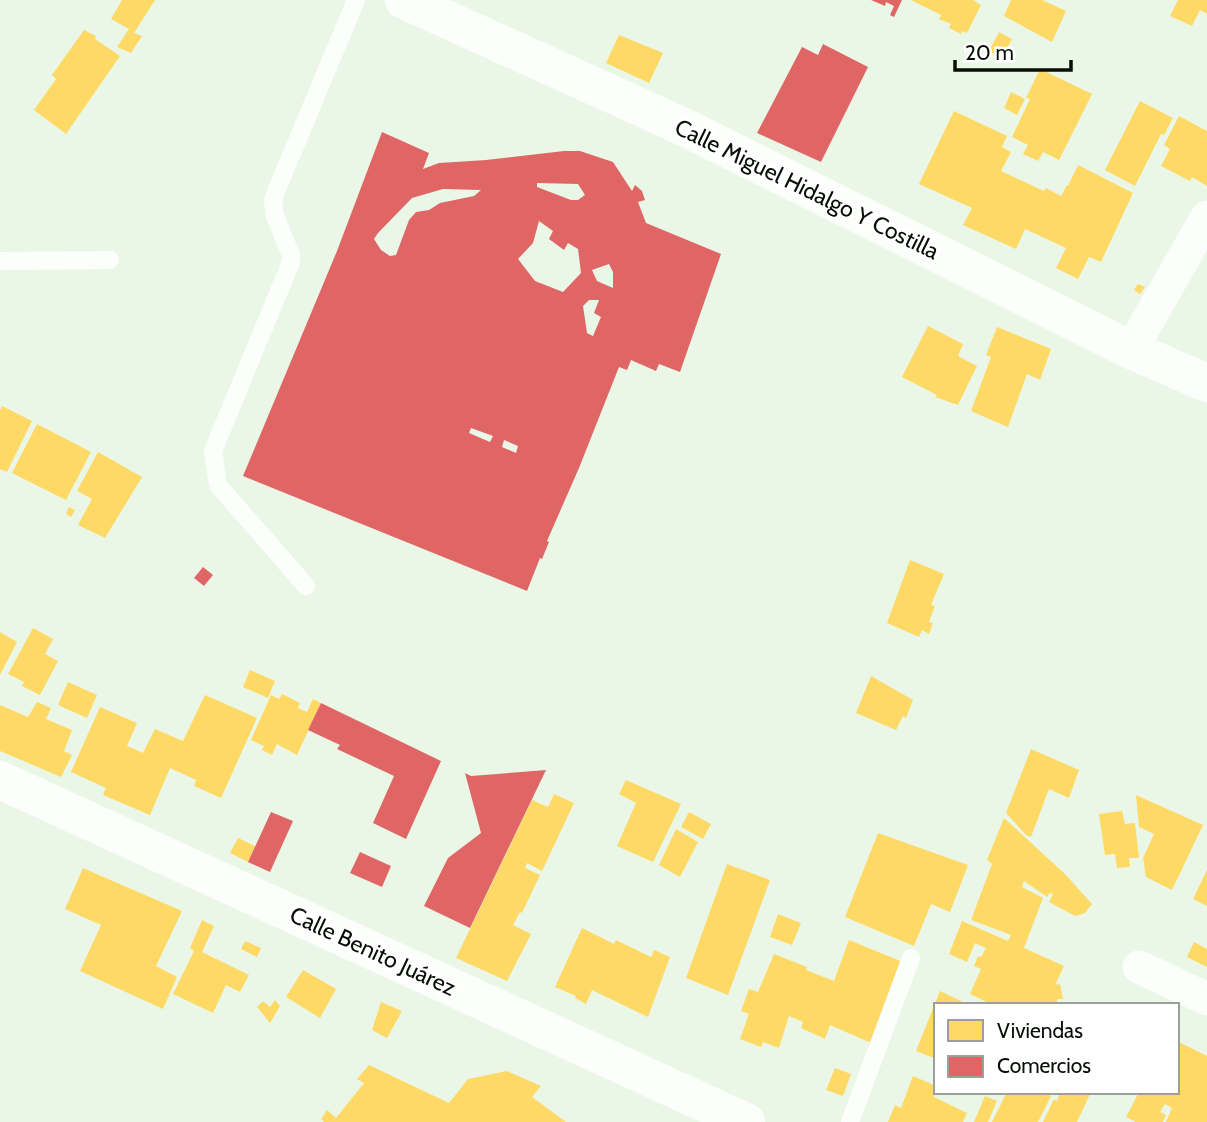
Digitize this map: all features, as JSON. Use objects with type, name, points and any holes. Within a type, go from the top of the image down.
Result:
[{"type":"street","name":"Calle Miguel Hidalgo Y Costilla","points":[[404,0],[684,127],[1131,350],[1207,383]]},
{"type":"street","points":[[1131,350],[1207,217]]},
{"type":"street","name":"Calle Benito Juárez","points":[[0,780],[746,1122]]},
{"type":"street","points":[[1139,967],[1207,999]]},
{"type":"lane","points":[[306,586],[218,485],[213,451],[291,262],[292,255],[273,208],[275,194],[356,0]]},
{"type":"lane","points":[[0,261],[110,260]]},
{"type":"lane","points":[[850,1122],[911,958]]},
{"type":"building: Viviendas","points":[[122,0],[155,0],[134,33],[142,36],[131,53],[117,47],[129,29],[111,19]]},
{"type":"building: Viviendas","points":[[911,0],[973,0],[981,5],[967,33],[962,31],[961,34],[949,28],[951,24],[939,19],[941,15]]},
{"type":"building: Viviendas","points":[[1011,0],[1042,0],[1066,11],[1052,42],[1004,16]]},
{"type":"building: Viviendas","points":[[1178,0],[1207,0],[1207,14],[1200,10],[1192,26],[1170,16]]},
{"type":"building: Viviendas","points":[[84,30],[96,36],[95,39],[120,56],[66,134],[34,110],[56,79],[52,75]]},
{"type":"building: Viviendas","points":[[999,32],[1012,39],[1002,58],[989,51]]},
{"type":"building: Viviendas","points":[[619,35],[663,53],[649,83],[606,63]]},
{"type":"building: Viviendas","points":[[1040,69],[1092,94],[1059,160],[1043,152],[1038,161],[1023,154],[1028,145],[1012,137],[1030,99],[1026,98]]},
{"type":"building: Viviendas","points":[[1011,92],[1025,99],[1017,115],[1004,108]]},
{"type":"building: Viviendas","points":[[1140,101],[1173,118],[1164,135],[1161,134],[1135,186],[1105,170]]},
{"type":"building: Viviendas","points":[[954,111],[1007,136],[1002,147],[1011,152],[1001,171],[1044,191],[1046,188],[1061,196],[1078,165],[1133,193],[1101,262],[1089,257],[1078,279],[1056,268],[1066,248],[1025,229],[1016,249],[963,225],[972,208],[919,184]]},
{"type":"building: Viviendas","points":[[1179,116],[1207,131],[1207,186],[1192,177],[1190,181],[1161,166],[1170,149],[1164,145]]},
{"type":"building: Viviendas","points":[[1138,284],[1145,287],[1140,294],[1134,290]]},
{"type":"building: Viviendas","points":[[928,326],[963,344],[958,356],[977,366],[958,405],[935,397],[937,395],[902,377]]},
{"type":"building: Viviendas","points":[[997,327],[1051,349],[1040,380],[1027,374],[1008,427],[971,411],[991,357],[986,355]]},
{"type":"building: Viviendas","points":[[2,406],[32,421],[7,472],[0,469]]},
{"type":"building: Viviendas","points":[[37,424],[91,452],[66,500],[12,473]]},
{"type":"building: Viviendas","points":[[98,452],[142,477],[105,538],[78,525],[92,499],[77,491]]},
{"type":"building: Viviendas","points":[[69,507],[75,510],[71,517],[66,514]]},
{"type":"building: Viviendas","points":[[910,560],[944,574],[931,605],[935,606],[929,622],[933,623],[929,634],[922,630],[919,637],[887,623]]},
{"type":"building: Viviendas","points":[[33,628],[53,639],[45,654],[58,661],[40,695],[22,686],[24,682],[8,674]]},
{"type":"building: Viviendas","points":[[0,632],[17,642],[0,675]]},
{"type":"building: Viviendas","points":[[250,670],[275,681],[268,698],[243,687]]},
{"type":"building: Viviendas","points":[[871,676],[913,700],[906,718],[903,716],[896,730],[856,713]]},
{"type":"building: Viviendas","points":[[68,682],[97,695],[87,718],[58,705]]},
{"type":"building: Viviendas","points":[[282,694],[300,703],[298,708],[307,712],[313,699],[321,703],[297,755],[277,744],[272,755],[262,750],[264,746],[251,740],[271,695],[279,699]]},
{"type":"building: Viviendas","points":[[205,695],[257,718],[221,798],[194,786],[196,780],[170,768],[150,815],[103,795],[106,788],[71,772],[100,707],[137,723],[127,746],[143,753],[155,729],[183,741]]},
{"type":"building: Viviendas","points":[[37,702],[51,708],[46,719],[72,730],[64,751],[72,755],[61,777],[0,751],[0,705],[28,717]]},
{"type":"building: Viviendas","points":[[1031,749],[1079,770],[1069,798],[1049,789],[1031,837],[1006,813]]},
{"type":"building: Viviendas","points":[[626,780],[681,804],[653,862],[617,846],[636,803],[619,794]]},
{"type":"building: Viviendas","points":[[554,794],[574,803],[542,871],[527,863],[525,868],[540,875],[522,913],[520,912],[513,925],[531,934],[507,981],[456,958],[532,800],[548,807]]},
{"type":"building: Viviendas","points":[[1136,795],[1203,825],[1172,890],[1146,877],[1143,858],[1154,834],[1139,827]]},
{"type":"building: Viviendas","points":[[1122,811],[1125,824],[1135,823],[1139,858],[1129,858],[1130,867],[1117,868],[1115,854],[1105,855],[1099,814]]},
{"type":"building: Viviendas","points":[[689,812],[711,824],[703,839],[681,827]]},
{"type":"building: Viviendas","points":[[1004,818],[1065,874],[1092,904],[1085,913],[1075,916],[1049,902],[1053,894],[1050,893],[1047,897],[1024,881],[1022,887],[1043,898],[1024,948],[1064,966],[1055,985],[1060,984],[1063,999],[1058,999],[1056,1003],[989,1003],[970,994],[981,969],[974,966],[978,956],[981,957],[986,948],[975,943],[967,962],[949,954],[962,921],[1008,941],[1011,935],[971,920],[992,864],[987,860]]},
{"type":"building: Viviendas","points":[[676,829],[698,842],[680,877],[659,865]]},
{"type":"building: Viviendas","points":[[878,833],[968,865],[950,912],[931,904],[914,946],[845,917]]},
{"type":"building: Viviendas","points":[[238,838],[255,846],[248,862],[230,853]]},
{"type":"building: Viviendas","points":[[727,864],[770,880],[728,995],[686,978]]},
{"type":"building: Viviendas","points":[[83,868],[182,911],[156,966],[177,977],[163,1009],[80,971],[101,925],[65,909]]},
{"type":"building: Viviendas","points":[[1207,870],[1207,906],[1193,899]]},
{"type":"building: Viviendas","points":[[778,914],[801,923],[792,945],[770,937]]},
{"type":"building: Viviendas","points":[[202,920],[214,926],[202,952],[249,975],[240,992],[226,985],[213,1013],[173,994],[194,951],[190,948]]},
{"type":"building: Viviendas","points":[[582,928],[614,944],[616,940],[651,957],[654,950],[670,957],[648,1017],[592,990],[586,1004],[575,998],[576,996],[555,987]]},
{"type":"building: Viviendas","points":[[849,940],[910,965],[878,1046],[830,1025],[825,1039],[801,1028],[803,1022],[789,1016],[779,1048],[763,1042],[761,1047],[740,1039],[749,1014],[741,1011],[749,989],[758,992],[774,954],[834,981]]},
{"type":"building: Viviendas","points":[[245,941],[261,948],[257,957],[241,949]]},
{"type":"building: Viviendas","points":[[1194,942],[1207,949],[1207,967],[1187,957]]},
{"type":"building: Viviendas","points":[[303,970],[336,989],[320,1018],[286,997]]},
{"type":"building: Viviendas","points":[[940,991],[965,1003],[935,1003]]},
{"type":"building: Viviendas","points":[[275,1000],[280,1006],[270,1023],[257,1007],[263,1001],[270,1007]]},
{"type":"building: Viviendas","points":[[381,1002],[402,1011],[387,1038],[372,1030]]},
{"type":"building: Viviendas","points":[[934,1006],[934,1058],[916,1051]]},
{"type":"building: Viviendas","points":[[1179,1042],[1207,1056],[1207,1122],[1166,1122],[1172,1108],[1165,1104],[1160,1112],[1166,1115],[1163,1122],[1136,1122],[1126,1117],[1138,1094],[1179,1094]]},
{"type":"building: Viviendas","points":[[369,1065],[449,1103],[468,1079],[507,1071],[541,1086],[532,1097],[566,1122],[324,1122],[321,1119],[327,1110],[336,1118],[364,1083],[357,1079]]},
{"type":"building: Viviendas","points":[[835,1068],[851,1074],[843,1096],[826,1090]]},
{"type":"building: Viviendas","points":[[913,1076],[934,1085],[934,1097],[967,1113],[963,1122],[888,1122],[895,1105],[901,1108]]},
{"type":"building: Viviendas","points":[[1006,1094],[1051,1096],[1038,1122],[992,1122]]},
{"type":"building: Viviendas","points":[[1059,1094],[1090,1094],[1077,1122],[1043,1122],[1054,1099],[1057,1101]]},
{"type":"building: Viviendas","points":[[985,1096],[997,1101],[988,1122],[974,1122]]},
{"type":"building: Comercios","points":[[871,0],[902,0],[894,17],[890,15],[894,6],[886,2],[885,6]]},
{"type":"building: Comercios","points":[[823,44],[868,67],[821,162],[757,133],[802,47],[818,55]]},
{"type":"building: Comercios","points":[[382,132],[429,153],[423,169],[439,163],[564,151],[580,151],[613,162],[632,191],[635,185],[642,191],[645,200],[638,202],[646,223],[721,254],[680,372],[659,364],[656,371],[631,360],[627,370],[619,367],[527,591],[243,476],[337,251]],"holes":[[[537,183],[578,184],[585,195],[578,200],[571,200],[537,187]],[[443,189],[481,190],[474,196],[440,203],[429,210],[416,212],[409,220],[396,255],[390,256],[381,250],[374,239],[412,198]],[[539,221],[553,231],[549,239],[564,250],[568,243],[578,249],[581,273],[563,292],[535,281],[518,259],[533,243]],[[609,264],[613,272],[613,288],[597,281],[592,270]],[[589,300],[599,300],[594,313],[601,317],[593,336],[587,333],[583,306]],[[471,428],[493,436],[490,442],[469,433]],[[504,440],[518,446],[516,453],[502,447]]]},
{"type":"building: Comercios","points":[[203,567],[213,575],[204,586],[194,578]]},
{"type":"building: Comercios","points":[[321,703],[441,761],[406,839],[373,823],[394,776],[337,749],[340,745],[308,730]]},
{"type":"building: Comercios","points":[[546,770],[470,928],[424,906],[448,858],[481,833],[465,773],[471,776]]},
{"type":"building: Comercios","points":[[271,812],[293,821],[270,872],[248,862]]},
{"type":"building: Comercios","points":[[360,852],[391,866],[382,887],[350,873]]}]
